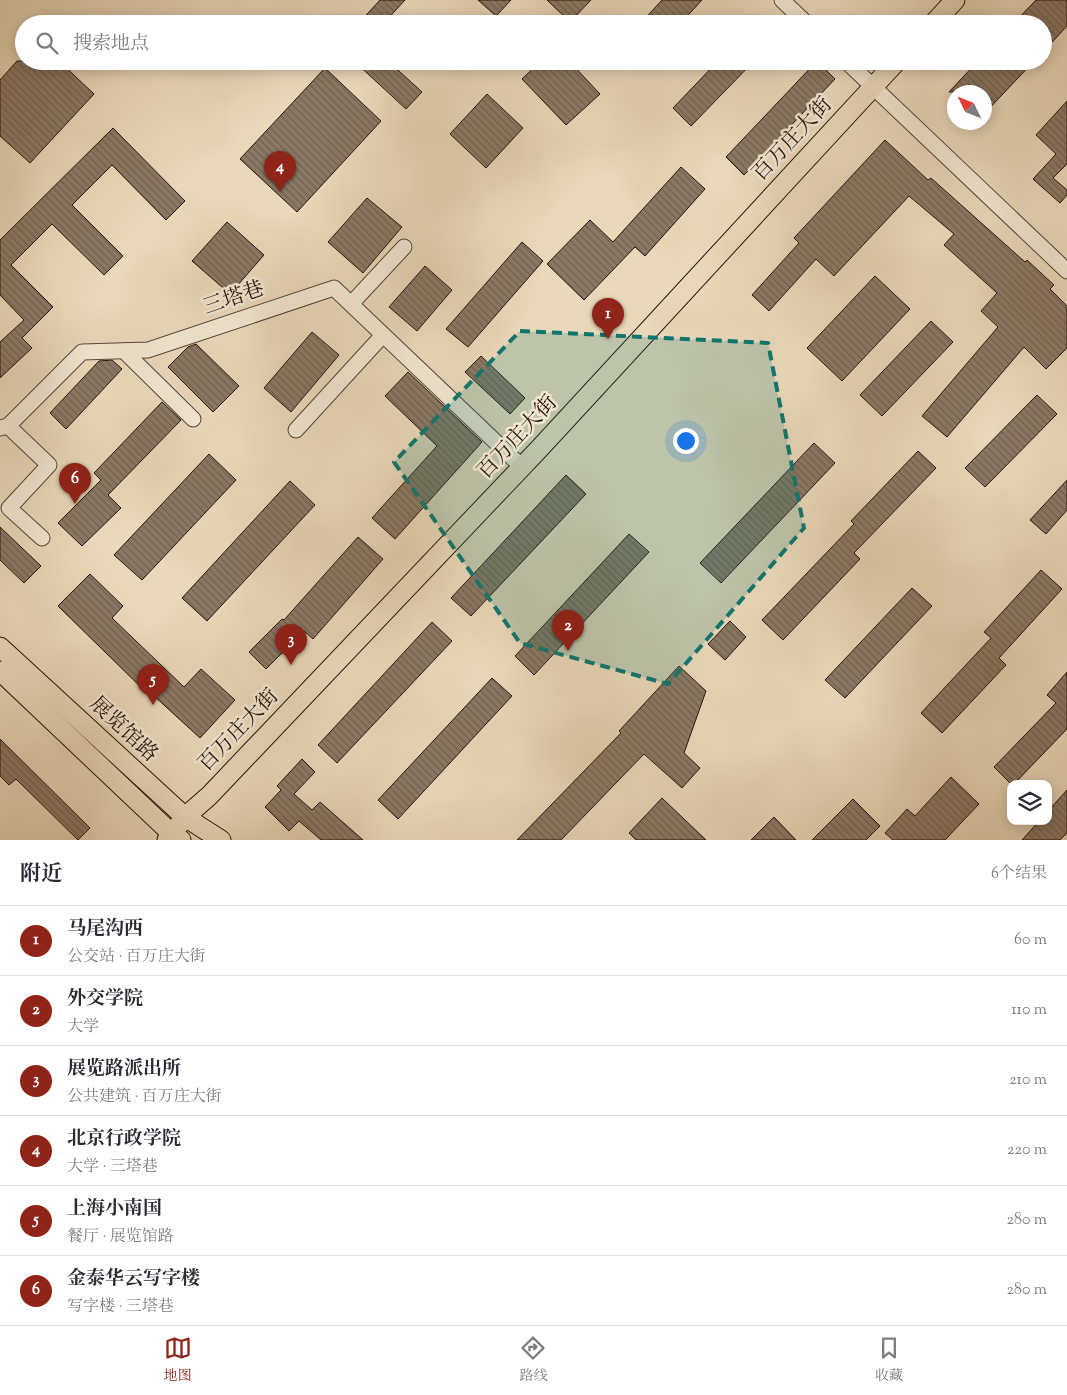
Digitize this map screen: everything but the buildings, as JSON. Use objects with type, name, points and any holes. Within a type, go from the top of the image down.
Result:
[{"type":"main road","points":[[941,15],[955,0]]},
{"type":"main road","name":"百万庄大街","points":[[173,838],[185,817],[209,796],[522,467],[888,70]]},
{"type":"main road","name":"展览馆路","points":[[0,646],[185,817],[221,840]]},
{"type":"main road","name":"展览馆路","points":[[0,671],[173,838]]},
{"type":"street","points":[[782,0],[798,15]]},
{"type":"street","points":[[856,70],[1067,271]]},
{"type":"street","points":[[351,304],[404,247]]},
{"type":"street","name":"三塔巷","points":[[42,538],[9,508],[49,464],[4,427],[82,352],[148,350],[334,288],[522,467]]},
{"type":"street","points":[[296,430],[383,335]]},
{"type":"street","points":[[124,351],[193,419]]},
{"type":"highlighted area","points":[[520,331],[768,343],[804,528],[668,684],[520,643],[394,462]]},
{"type":"place","name":"北京行政学院","points":[[280,192]]},
{"type":"place","name":"马尾沟西","points":[[608,339]]},
{"type":"place","name":"金泰华云写字楼","points":[[75,504]]},
{"type":"place","name":"外交学院","points":[[568,651]]},
{"type":"place","name":"展览路派出所","points":[[291,665]]},
{"type":"place","name":"上海小南国","points":[[153,705]]}]
